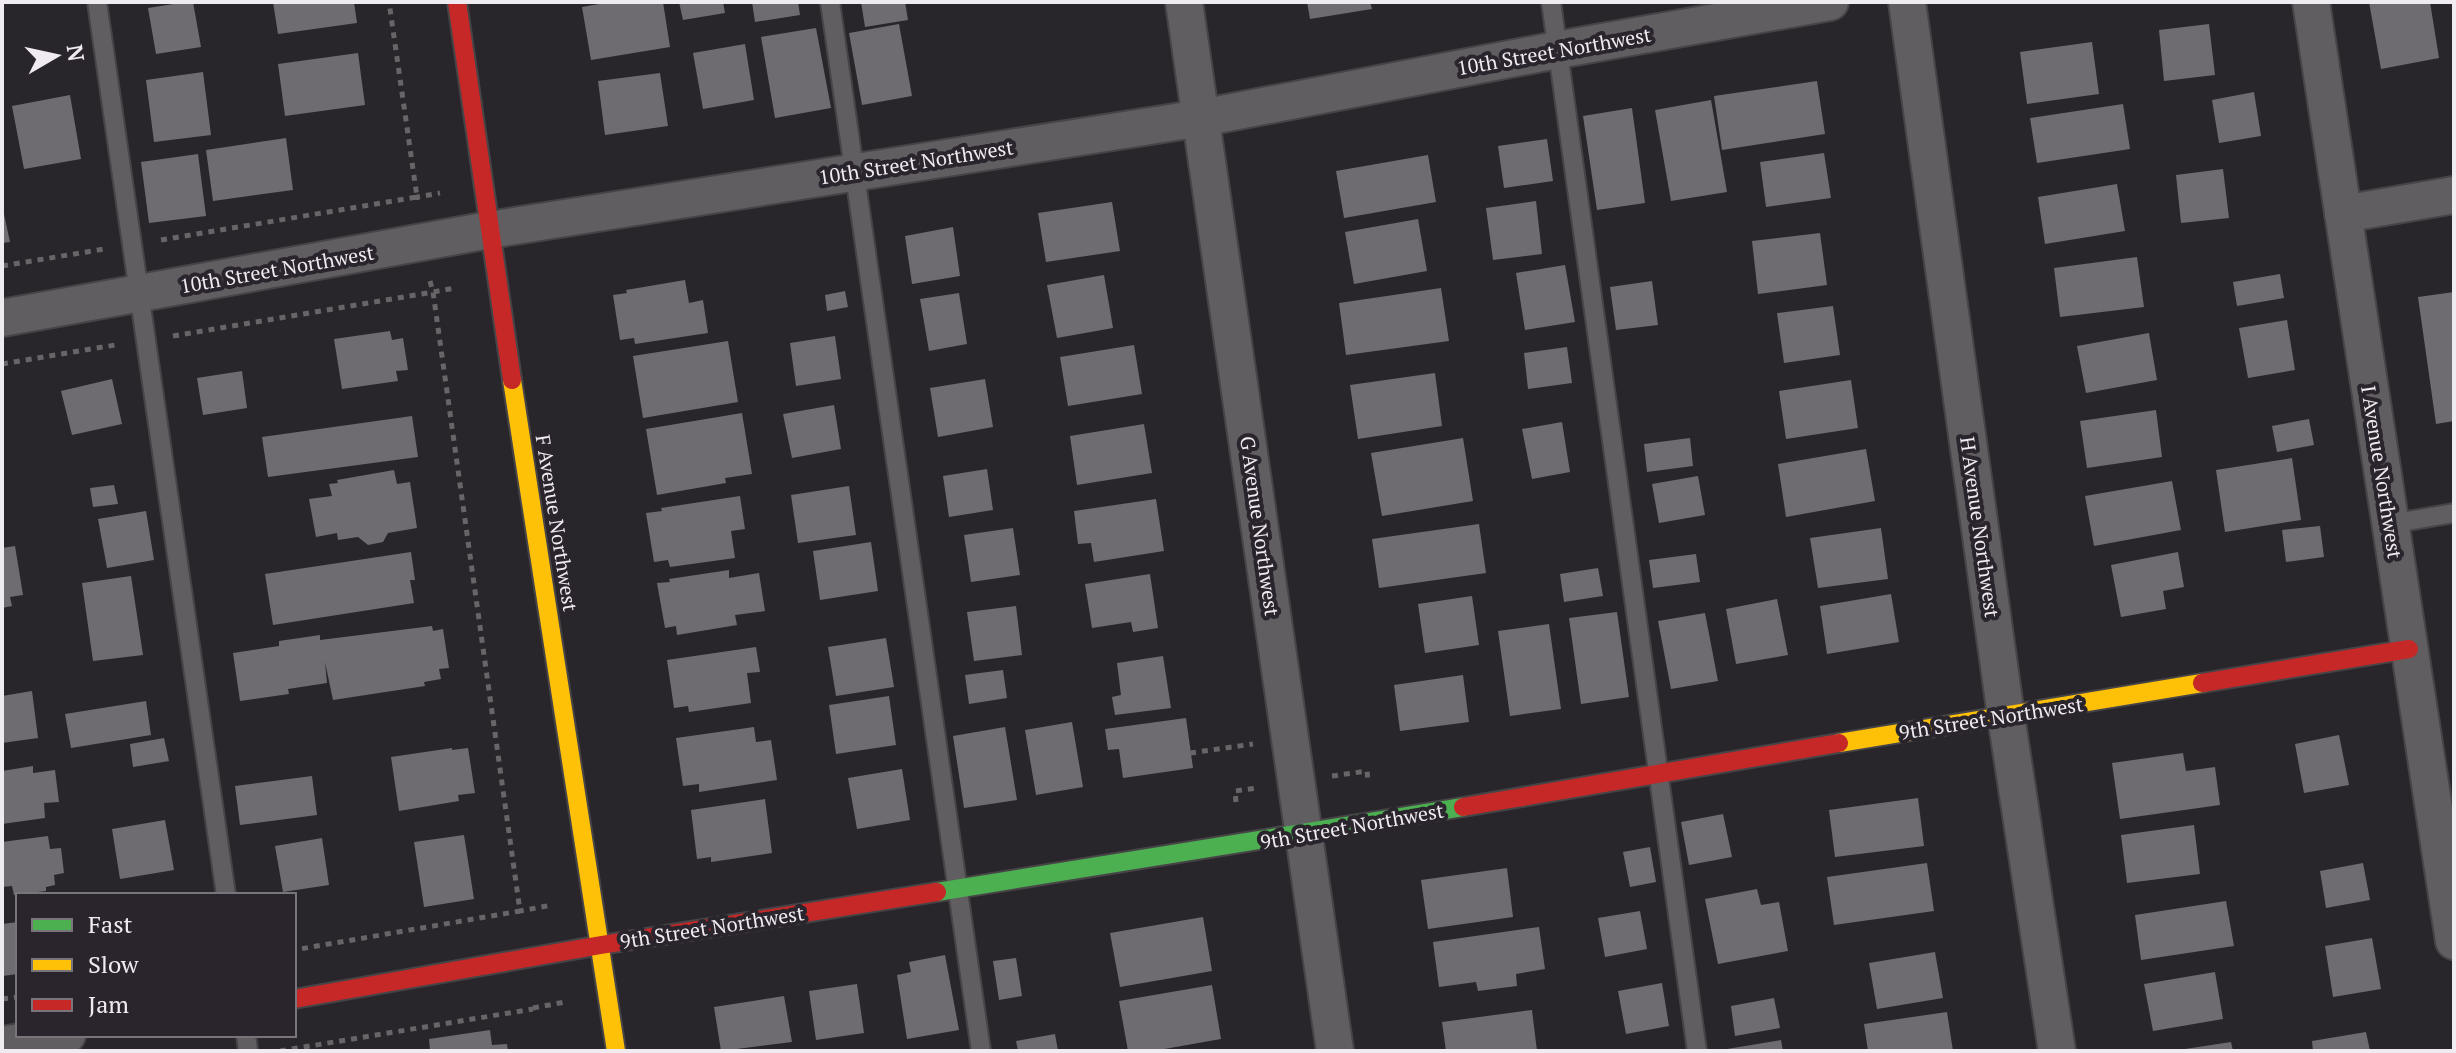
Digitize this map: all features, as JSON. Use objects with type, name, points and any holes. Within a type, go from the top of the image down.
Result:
[{"type":"street","name":"F Avenue Northwest","points":[[457,2],[489,230],[616,1051]]},
{"type":"street","name":"G Avenue Northwest","points":[[1184,2],[1335,1051]]},
{"type":"street","name":"10th Street Northwest","points":[[2,318],[489,230],[1201,118],[1830,2]]},
{"type":"street","name":"H Avenue Northwest","points":[[1907,2],[2006,716],[2057,1051]]},
{"type":"street","name":"I Avenue Northwest","points":[[2311,2],[2409,649],[2446,827],[2454,941]]},
{"type":"street","points":[[2343,214],[2454,195]]},
{"type":"street","name":"9th Street Northwest","points":[[296,999],[601,945],[1304,834],[2409,649]]},
{"type":"street","points":[[2,1045],[54,1037]]},
{"type":"lane","points":[[97,2],[226,893]]},
{"type":"lane","points":[[830,2],[981,1051]]},
{"type":"lane","points":[[1551,2],[1697,1051]]},
{"type":"lane","points":[[2390,524],[2454,513]]},
{"type":"path","points":[[2,266],[417,197],[389,2]]},
{"type":"path","points":[[296,950],[520,911],[433,292],[427,272]]},
{"type":"path","points":[[2,364],[459,288]]},
{"type":"path","points":[[1190,753],[1291,739]]},
{"type":"path","points":[[1331,776],[1367,771],[1369,788]]},
{"type":"path","points":[[1236,809],[1235,791],[1271,786]]},
{"type":"path","points":[[280,1051],[533,1009]]},
{"type":"building","points":[[193,2],[201,47],[156,54],[148,8]]},
{"type":"building","points":[[273,2],[354,2],[357,23],[278,34]]},
{"type":"building","points":[[610,2],[663,2],[670,47],[591,60],[582,7]]},
{"type":"building","points":[[679,2],[723,2],[725,13],[683,20]]},
{"type":"building","points":[[752,2],[798,2],[800,15],[755,22]]},
{"type":"building","points":[[861,2],[905,2],[908,20],[865,27]]},
{"type":"building","points":[[1307,2],[1370,2],[1372,9],[1310,19]]},
{"type":"building","points":[[2369,2],[2430,2],[2439,58],[2381,69]]},
{"type":"building","points":[[899,24],[912,96],[862,105],[849,33]]},
{"type":"building","points":[[2209,24],[2215,75],[2164,81],[2159,30]]},
{"type":"building","points":[[816,28],[831,108],[775,118],[761,37]]},
{"type":"building","points":[[2092,42],[2099,94],[2027,104],[2020,52]]},
{"type":"building","points":[[745,44],[754,100],[703,109],[693,53]]},
{"type":"building","points":[[358,53],[365,105],[285,116],[278,64]]},
{"type":"building","points":[[203,72],[211,135],[154,142],[146,80]]},
{"type":"building","points":[[660,73],[668,126],[605,135],[598,81]]},
{"type":"building","points":[[1817,81],[1825,134],[1722,150],[1714,96]]},
{"type":"building","points":[[2254,92],[2261,136],[2219,143],[2212,100]]},
{"type":"building","points":[[70,95],[81,159],[24,169],[12,106]]},
{"type":"building","points":[[1711,100],[1727,192],[1671,201],[1655,110]]},
{"type":"building","points":[[2123,104],[2130,149],[2037,163],[2030,118]]},
{"type":"building","points":[[1632,108],[1645,203],[1597,210],[1583,116]]},
{"type":"building","points":[[286,138],[293,190],[213,201],[206,150]]},
{"type":"building","points":[[1547,139],[1553,181],[1504,188],[1498,146]]},
{"type":"building","points":[[1824,153],[1831,198],[1766,207],[1760,162]]},
{"type":"building","points":[[198,154],[206,216],[149,223],[141,162]]},
{"type":"building","points":[[1428,155],[1436,202],[1344,218],[1336,171]]},
{"type":"building","points":[[2223,169],[2229,218],[2181,223],[2176,175]]},
{"type":"building","points":[[2117,184],[2125,231],[2045,244],[2038,197]]},
{"type":"building","points":[[1536,201],[1542,254],[1493,260],[1486,208]]},
{"type":"building","points":[[1112,202],[1120,251],[1046,262],[1038,213]]},
{"type":"building","points":[[2,205],[10,242],[2,243]]},
{"type":"building","points":[[1418,219],[1427,271],[1354,284],[1345,232]]},
{"type":"building","points":[[953,227],[960,276],[912,284],[905,236]]},
{"type":"building","points":[[1820,233],[1827,285],[1758,294],[1752,241]]},
{"type":"building","points":[[2137,257],[2144,307],[2060,317],[2054,268]]},
{"type":"building","points":[[1565,265],[1575,322],[1525,330],[1516,273]]},
{"type":"building","points":[[2280,274],[2284,298],[2237,306],[2233,282]]},
{"type":"building","points":[[1104,275],[1113,328],[1057,338],[1047,285]]},
{"type":"building","points":[[685,280],[689,303],[703,300],[708,333],[635,344],[634,338],[620,340],[613,295]]},
{"type":"building","points":[[1652,281],[1658,325],[1616,330],[1610,287]]},
{"type":"building","points":[[1441,288],[1449,341],[1346,355],[1339,303]]},
{"type":"building","points":[[845,291],[848,307],[827,311],[825,295]]},
{"type":"building","points":[[2454,292],[2454,421],[2436,424],[2418,297]]},
{"type":"building","points":[[959,293],[967,344],[929,351],[920,299]]},
{"type":"building","points":[[1833,306],[1840,355],[1784,363],[1777,313]]},
{"type":"building","points":[[2287,320],[2295,370],[2248,378],[2239,328]]},
{"type":"building","points":[[390,331],[392,340],[403,338],[408,370],[396,371],[398,381],[342,389],[334,339]]},
{"type":"building","points":[[2149,333],[2157,380],[2086,393],[2077,346]]},
{"type":"building","points":[[835,336],[841,379],[796,386],[790,343]]},
{"type":"building","points":[[728,341],[738,402],[643,418],[633,356]]},
{"type":"building","points":[[1134,345],[1142,394],[1068,406],[1060,357]]},
{"type":"building","points":[[1567,347],[1572,383],[1528,389],[1524,353]]},
{"type":"building","points":[[242,371],[247,408],[203,415],[197,378]]},
{"type":"building","points":[[1435,373],[1442,426],[1358,439],[1350,385]]},
{"type":"building","points":[[112,379],[122,424],[72,435],[61,391]]},
{"type":"building","points":[[985,379],[993,427],[938,437],[930,388]]},
{"type":"building","points":[[1851,380],[1858,428],[1786,439],[1779,391]]},
{"type":"building","points":[[834,405],[841,449],[792,458],[783,414]]},
{"type":"building","points":[[2156,410],[2162,457],[2087,468],[2080,421]]},
{"type":"building","points":[[742,413],[752,474],[725,478],[726,483],[657,495],[646,429]]},
{"type":"building","points":[[412,416],[418,457],[268,477],[262,437]]},
{"type":"building","points":[[2309,419],[2314,445],[2277,452],[2272,426]]},
{"type":"building","points":[[1562,422],[1570,472],[1532,479],[1522,429]]},
{"type":"building","points":[[1144,424],[1152,473],[1077,485],[1070,436]]},
{"type":"building","points":[[1463,438],[1473,501],[1382,516],[1371,453]]},
{"type":"building","points":[[1690,438],[1693,466],[1647,472],[1644,444]]},
{"type":"building","points":[[1866,449],[1875,501],[1786,517],[1778,464]]},
{"type":"building","points":[[2292,458],[2301,520],[2225,532],[2216,470]]},
{"type":"building","points":[[987,469],[993,510],[949,517],[943,476]]},
{"type":"building","points":[[394,470],[397,484],[410,482],[417,528],[388,533],[383,542],[368,545],[358,537],[338,540],[337,533],[316,537],[309,499],[332,496],[329,484],[338,483],[337,480]]},
{"type":"building","points":[[1698,476],[1705,515],[1659,523],[1652,484]]},
{"type":"building","points":[[2172,481],[2181,530],[2094,546],[2085,496]]},
{"type":"building","points":[[114,485],[118,504],[93,507],[90,488]]},
{"type":"building","points":[[849,486],[856,535],[798,543],[791,495]]},
{"type":"building","points":[[740,496],[745,529],[731,531],[735,558],[670,567],[668,560],[654,562],[646,513]]},
{"type":"building","points":[[1156,499],[1164,551],[1094,562],[1091,543],[1078,544],[1074,511]]},
{"type":"building","points":[[146,511],[154,560],[107,568],[98,519]]},
{"type":"building","points":[[1479,524],[1486,573],[1379,588],[1372,539]]},
{"type":"building","points":[[2320,526],[2324,557],[2286,562],[2282,530]]},
{"type":"building","points":[[1013,528],[1020,575],[971,582],[964,535]]},
{"type":"building","points":[[1881,528],[1888,579],[1818,588],[1810,538]]},
{"type":"building","points":[[871,542],[878,591],[820,600],[813,551]]},
{"type":"building","points":[[15,546],[23,595],[10,597],[12,606],[2,608],[2,548]]},
{"type":"building","points":[[411,552],[415,580],[410,580],[414,603],[273,625],[265,574]]},
{"type":"building","points":[[2178,552],[2184,587],[2163,591],[2166,609],[2121,617],[2111,565]]},
{"type":"building","points":[[1696,554],[1700,582],[1653,588],[1649,560]]},
{"type":"building","points":[[1598,568],[1603,596],[1564,602],[1560,574]]},
{"type":"building","points":[[729,570],[729,578],[759,573],[765,611],[735,615],[737,625],[677,635],[676,626],[665,628],[657,583]]},
{"type":"building","points":[[1150,574],[1158,628],[1133,632],[1131,622],[1092,628],[1085,584]]},
{"type":"building","points":[[131,576],[143,655],[93,661],[82,583]]},
{"type":"building","points":[[1891,594],[1899,642],[1827,654],[1820,606]]},
{"type":"building","points":[[1472,596],[1479,645],[1425,653],[1418,604]]},
{"type":"building","points":[[1777,599],[1788,655],[1736,664],[1726,609]]},
{"type":"building","points":[[1016,606],[1022,655],[974,661],[967,612]]},
{"type":"building","points":[[1617,612],[1629,697],[1581,704],[1569,618]]},
{"type":"building","points":[[1705,613],[1718,681],[1671,689],[1658,621]]},
{"type":"building","points":[[1549,624],[1561,709],[1510,716],[1498,631]]},
{"type":"building","points":[[432,626],[433,631],[443,629],[449,668],[439,669],[441,679],[424,682],[425,686],[333,700],[325,662],[327,683],[288,689],[289,694],[240,701],[233,653],[279,646],[279,641],[320,635],[320,640]]},
{"type":"building","points":[[886,638],[894,687],[836,696],[828,647]]},
{"type":"building","points":[[756,647],[760,672],[747,673],[751,703],[689,712],[688,706],[674,708],[667,660]]},
{"type":"building","points":[[1163,656],[1171,708],[1115,715],[1112,697],[1121,695],[1117,663]]},
{"type":"building","points":[[1003,670],[1007,698],[969,704],[965,675]]},
{"type":"building","points":[[1463,675],[1469,722],[1400,731],[1394,685]]},
{"type":"building","points":[[32,691],[38,738],[2,743],[2,696]]},
{"type":"building","points":[[889,696],[896,745],[836,754],[829,705]]},
{"type":"building","points":[[146,701],[151,735],[71,748],[65,714]]},
{"type":"building","points":[[1186,718],[1193,768],[1123,778],[1119,749],[1108,750],[1105,729]]},
{"type":"building","points":[[1072,722],[1083,787],[1036,795],[1025,730]]},
{"type":"building","points":[[754,727],[756,742],[771,740],[777,780],[699,792],[699,784],[683,786],[676,738]]},
{"type":"building","points":[[1005,727],[1017,800],[964,808],[953,736]]},
{"type":"building","points":[[2339,735],[2349,785],[2304,793],[2295,744]]},
{"type":"building","points":[[164,738],[169,761],[133,767],[130,744]]},
{"type":"building","points":[[468,748],[475,793],[458,795],[459,801],[399,811],[391,757]]},
{"type":"building","points":[[2183,753],[2186,771],[2215,767],[2220,805],[2120,819],[2112,763]]},
{"type":"building","points":[[33,766],[33,773],[55,770],[59,802],[44,803],[45,818],[2,824],[2,771]]},
{"type":"building","points":[[902,769],[910,820],[857,829],[848,778]]},
{"type":"building","points":[[312,776],[317,815],[240,825],[235,786]]},
{"type":"building","points":[[1918,798],[1924,846],[1835,857],[1829,810]]},
{"type":"building","points":[[765,799],[772,853],[711,862],[711,857],[697,859],[691,810]]},
{"type":"building","points":[[1723,814],[1732,857],[1689,865],[1681,822]]},
{"type":"building","points":[[165,820],[174,870],[120,879],[112,829]]},
{"type":"building","points":[[2194,825],[2200,874],[2127,883],[2121,835]]},
{"type":"building","points":[[464,835],[474,899],[424,907],[414,842]]},
{"type":"building","points":[[48,836],[50,849],[61,848],[64,873],[54,875],[55,885],[46,887],[46,891],[14,895],[12,886],[2,887],[2,842]]},
{"type":"building","points":[[322,838],[329,885],[283,892],[275,846]]},
{"type":"building","points":[[1650,847],[1656,882],[1630,887],[1623,852]]},
{"type":"building","points":[[1927,863],[1934,911],[1834,925],[1827,877]]},
{"type":"building","points":[[2363,863],[2370,900],[2326,908],[2320,871]]},
{"type":"building","points":[[1507,868],[1513,917],[1428,929],[1421,880]]},
{"type":"building","points":[[1757,889],[1761,905],[1779,902],[1788,951],[1718,964],[1705,899]]},
{"type":"building","points":[[2226,901],[2234,946],[2141,960],[2135,915]]},
{"type":"building","points":[[1640,911],[1647,949],[1605,957],[1598,918]]},
{"type":"building","points":[[1203,917],[1212,971],[1120,987],[1110,933]]},
{"type":"building","points":[[16,922],[16,974],[2,976],[2,924]]},
{"type":"building","points":[[1539,927],[1545,969],[1516,974],[1517,986],[1478,991],[1476,982],[1439,987],[1433,942]]},
{"type":"building","points":[[2372,938],[2381,989],[2333,997],[2325,946]]},
{"type":"building","points":[[1935,952],[1943,998],[1877,1009],[1869,963]]},
{"type":"building","points":[[945,955],[959,1030],[907,1039],[897,975],[911,972],[909,962]]},
{"type":"building","points":[[1016,958],[1022,996],[999,1000],[993,961]]},
{"type":"building","points":[[2215,972],[2223,1019],[2153,1031],[2144,984]]},
{"type":"building","points":[[1662,983],[1669,1026],[1626,1034],[1618,991]]},
{"type":"building","points":[[857,984],[864,1033],[816,1040],[809,991]]},
{"type":"building","points":[[1212,985],[1221,1039],[1153,1051],[1128,1051],[1119,1001]]},
{"type":"building","points":[[784,996],[792,1042],[721,1051],[714,1007]]},
{"type":"building","points":[[1774,998],[1780,1028],[1735,1036],[1731,1006]]},
{"type":"building","points":[[1532,1010],[1537,1051],[1446,1051],[1442,1022]]},
{"type":"building","points":[[1947,1012],[1953,1051],[1868,1051],[1864,1024]]},
{"type":"building","points":[[490,1030],[492,1045],[507,1044],[508,1051],[430,1051],[429,1039]]},
{"type":"building","points":[[2366,1032],[2370,1051],[2313,1051],[2312,1041]]},
{"type":"building","points":[[1055,1034],[1058,1051],[1018,1051],[1016,1041]]},
{"type":"building","points":[[1781,1040],[1783,1051],[1727,1051],[1727,1049]]},
{"type":"building","points":[[2231,1042],[2233,1051],[2185,1051],[2185,1049]]},
{"type":"traffic: fast","points":[[937,892],[1463,807]]},
{"type":"traffic: slow","points":[[512,380],[616,1051]]},
{"type":"traffic: slow","points":[[1839,743],[2202,683]]},
{"type":"traffic: jam","points":[[457,2],[512,380]]},
{"type":"traffic: jam","points":[[2202,683],[2409,649]]},
{"type":"traffic: jam","points":[[1463,807],[1839,743]]},
{"type":"traffic: jam","points":[[296,999],[601,945],[937,892]]}]
